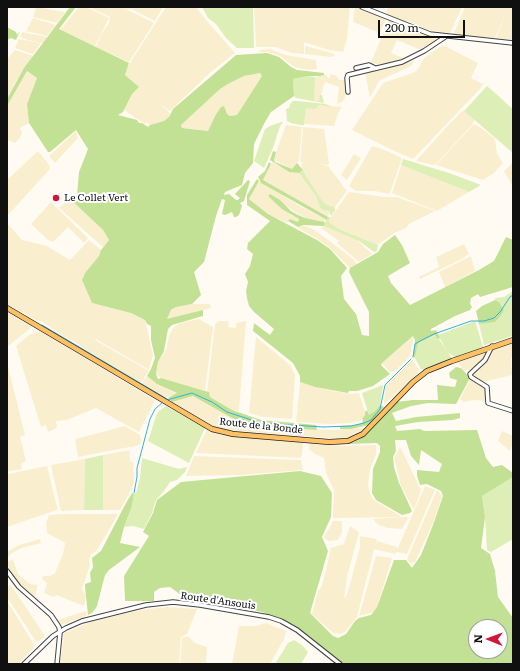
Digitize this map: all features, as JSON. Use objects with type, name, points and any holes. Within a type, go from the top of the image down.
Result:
[{"type":"main road","name":"Route de la Bonde","points":[[7,308],[205,426],[225,432],[329,442],[348,441],[358,437],[367,430],[413,382],[423,374],[492,346],[513,340]]},
{"type":"street","points":[[362,7],[430,34],[445,37],[513,43]]},
{"type":"street","points":[[348,92],[348,75],[392,65],[412,58],[445,37]]},
{"type":"street","points":[[356,68],[369,65],[375,68]]},
{"type":"street","points":[[492,346],[485,360],[470,374],[471,377],[487,387],[488,403],[513,411]]},
{"type":"street","points":[[7,571],[19,588],[55,620],[60,632],[57,664]]},
{"type":"street","name":"Route d'Ansouis","points":[[24,664],[42,645],[60,632],[82,621],[118,611],[161,603],[184,603],[257,614],[281,622],[304,635],[340,664]]},
{"type":"shaded area","points":[[36,7],[65,12],[57,23],[33,17]]},
{"type":"shaded area","points":[[79,7],[86,7],[109,18],[95,46],[60,30]]},
{"type":"shaded area","points":[[89,7],[163,7],[155,21],[131,9],[126,9],[154,23],[129,62],[96,47],[101,35],[109,23],[110,17]]},
{"type":"shaded area","points":[[166,7],[196,7],[235,53],[211,72],[170,111],[160,104],[170,113],[169,117],[164,121],[150,125],[146,122],[145,124],[124,110],[132,94],[139,87],[125,75],[128,66]]},
{"type":"shaded area","points":[[254,7],[350,7],[347,39],[343,52],[329,50],[304,42],[304,54],[291,53],[276,47],[256,47]]},
{"type":"shaded area","points":[[355,7],[386,18],[380,33],[353,22]]},
{"type":"shaded area","points":[[388,7],[462,7],[450,33],[428,30],[408,21],[406,23],[386,14]]},
{"type":"shaded area","points":[[465,7],[513,7],[513,40],[496,38],[508,8],[495,38],[455,35],[454,33]]},
{"type":"shaded area","points":[[33,18],[56,25],[47,36],[26,31]]},
{"type":"shaded area","points":[[389,20],[438,40],[421,50],[397,40],[391,53],[405,59],[384,65],[375,64],[371,62]]},
{"type":"shaded area","points":[[22,32],[47,37],[43,43],[28,40],[20,37]]},
{"type":"shaded area","points":[[19,39],[41,43],[33,54],[15,48]]},
{"type":"shaded area","points":[[443,45],[478,63],[471,78],[483,84],[480,89],[413,159],[352,130],[383,83],[415,72],[424,58]]},
{"type":"shaded area","points":[[305,46],[335,54],[331,57],[305,54]]},
{"type":"shaded area","points":[[270,49],[286,55],[316,60],[317,69],[309,70],[298,68],[280,56],[268,52],[259,52],[260,50]]},
{"type":"shaded area","points":[[15,50],[33,56],[15,83],[7,99],[7,59]]},
{"type":"shaded area","points":[[414,61],[411,66],[379,81],[370,98],[365,72]]},
{"type":"shaded area","points":[[27,71],[37,78],[27,104],[29,123],[20,128],[22,133],[20,138],[15,143],[7,140],[7,106]]},
{"type":"shaded area","points":[[260,73],[262,76],[237,115],[230,116],[227,114],[224,107],[215,116],[208,131],[182,128],[181,125],[220,89],[244,76]]},
{"type":"shaded area","points":[[330,74],[337,76],[339,80],[347,80],[345,98],[342,102],[337,104],[339,87],[325,82],[319,101],[313,100],[315,77],[327,75],[327,77],[330,78]]},
{"type":"shaded area","points":[[319,105],[342,107],[338,113],[334,126],[304,124],[306,108]]},
{"type":"shaded area","points":[[462,111],[474,119],[472,125],[436,164],[433,165],[416,161],[451,122]]},
{"type":"shaded area","points":[[474,124],[495,139],[497,154],[503,163],[494,173],[483,180],[436,165]]},
{"type":"shaded area","points":[[286,125],[302,127],[299,161],[292,169],[274,160]]},
{"type":"shaded area","points":[[303,127],[324,129],[329,163],[328,165],[319,164],[328,166],[347,191],[335,207],[327,205],[323,202],[302,168],[301,164],[303,162],[300,162]]},
{"type":"shaded area","points":[[76,131],[78,138],[55,163],[49,156]]},
{"type":"shaded area","points":[[372,146],[402,158],[389,194],[375,191],[356,191],[349,186]]},
{"type":"shaded area","points":[[38,151],[50,166],[49,170],[9,214],[7,212],[7,180]]},
{"type":"shaded area","points":[[354,154],[361,158],[347,180],[341,175]]},
{"type":"shaded area","points":[[272,162],[289,172],[299,173],[316,196],[320,208],[330,212],[328,217],[263,180]]},
{"type":"shaded area","points":[[513,162],[513,187],[504,171]]},
{"type":"shaded area","points":[[401,165],[469,192],[437,211],[392,193]]},
{"type":"shaded area","points":[[259,181],[298,205],[327,220],[324,222],[305,218],[286,206],[289,214],[300,219],[298,222],[290,219],[287,223],[268,214],[249,199]]},
{"type":"shaded area","points":[[350,192],[384,197],[397,197],[435,211],[409,224],[406,228],[394,233],[378,245],[339,229],[330,223],[330,219],[336,209]]},
{"type":"shaded area","points":[[69,198],[103,230],[109,240],[103,247],[59,208]]},
{"type":"shaded area","points":[[51,202],[88,238],[84,243],[68,227],[53,242],[48,240],[31,224]]},
{"type":"shaded area","points":[[7,223],[22,240],[47,246],[70,260],[89,240],[101,250],[99,256],[85,273],[82,280],[92,303],[131,313],[145,320],[153,355],[149,370],[96,339],[95,340],[149,371],[140,383],[41,321],[36,320],[7,304]]},
{"type":"shaded area","points":[[302,225],[311,228],[323,236],[353,259],[357,264],[350,268],[330,248],[298,228]]},
{"type":"shaded area","points":[[324,226],[356,239],[372,254],[359,262],[337,243],[339,241],[321,228]]},
{"type":"shaded area","points":[[464,244],[469,254],[460,260],[420,279],[419,277],[439,267],[436,257]]},
{"type":"shaded area","points":[[471,256],[475,271],[445,287],[439,272]]},
{"type":"shaded area","points":[[192,304],[210,304],[211,308],[167,320],[168,315],[176,307]]},
{"type":"shaded area","points":[[7,312],[32,327],[7,347]]},
{"type":"shaded area","points":[[199,319],[213,327],[205,391],[161,378],[156,374],[158,362],[166,350],[169,336],[173,328],[180,323]]},
{"type":"shaded area","points":[[219,321],[229,321],[228,327],[236,328],[236,323],[246,321],[239,411],[232,410],[210,397],[209,393],[207,392],[215,324]]},
{"type":"shaded area","points":[[40,331],[155,400],[139,432],[96,408],[67,420],[56,421],[57,428],[48,432],[46,425],[41,427],[16,346],[29,335]]},
{"type":"shaded area","points":[[414,336],[410,356],[395,371],[389,371],[382,363]]},
{"type":"shaded area","points":[[256,337],[290,365],[295,375],[292,419],[263,417],[249,413]]},
{"type":"shaded area","points":[[513,342],[513,357],[511,358],[512,375],[483,382],[472,376],[486,362],[492,349]]},
{"type":"shaded area","points":[[484,352],[486,356],[472,369],[464,371],[457,362]]},
{"type":"shaded area","points":[[412,360],[420,371],[384,405],[385,386]]},
{"type":"shaded area","points":[[7,362],[25,435],[20,437],[26,461],[21,464],[22,469],[7,472]]},
{"type":"shaded area","points":[[147,376],[157,384],[178,394],[168,397],[160,396],[141,384]]},
{"type":"shaded area","points":[[471,378],[484,386],[487,391],[487,401],[473,400],[464,402],[460,399]]},
{"type":"shaded area","points":[[300,382],[333,391],[352,394],[359,393],[366,415],[359,421],[350,423],[329,424],[296,422]]},
{"type":"shaded area","points":[[193,396],[228,416],[225,430],[211,425],[172,402]]},
{"type":"shaded area","points":[[229,417],[249,426],[332,430],[364,428],[364,430],[359,434],[342,439],[227,430]]},
{"type":"shaded area","points":[[125,426],[140,435],[140,445],[78,457],[75,439]]},
{"type":"shaded area","points":[[207,429],[220,435],[303,442],[302,455],[300,458],[196,453]]},
{"type":"shaded area","points":[[502,431],[513,436],[513,443],[510,451],[498,441]]},
{"type":"shaded area","points":[[310,444],[348,446],[376,445],[376,454],[370,470],[368,485],[370,494],[374,500],[401,517],[333,518],[334,490],[326,473],[324,458],[315,454],[309,449]]},
{"type":"shaded area","points":[[400,447],[421,490],[414,510],[401,486],[394,458]]},
{"type":"shaded area","points":[[130,450],[130,461],[133,462],[134,482],[129,494],[120,510],[103,510],[103,455]]},
{"type":"shaded area","points":[[194,456],[301,460],[303,470],[241,475],[186,476]]},
{"type":"shaded area","points":[[85,459],[84,510],[61,511],[51,465]]},
{"type":"shaded area","points":[[47,466],[57,510],[7,527],[7,474]]},
{"type":"shaded area","points":[[425,486],[435,490],[407,554],[396,552],[395,554],[374,549],[357,617],[345,632],[341,634],[333,633],[312,614],[318,591],[322,586],[331,548],[344,544],[350,526],[359,532],[347,577],[344,598],[347,595],[360,547],[360,536],[377,539],[375,546],[377,541],[397,547],[397,550]]},
{"type":"shaded area","points":[[437,490],[442,496],[433,523],[415,562],[410,563],[407,559]]},
{"type":"shaded area","points":[[118,514],[96,551],[91,554],[89,560],[90,565],[82,589],[86,596],[84,606],[56,595],[54,597],[44,593],[47,583],[42,579],[43,576],[50,576],[55,573],[63,554],[65,543],[47,533],[46,523],[49,515]]},
{"type":"shaded area","points":[[409,517],[402,529],[388,528],[378,525],[373,519]]},
{"type":"shaded area","points":[[333,521],[342,521],[342,532],[338,540],[329,541],[324,538]]},
{"type":"shaded area","points":[[40,539],[41,543],[22,548],[12,553],[7,558],[7,552],[19,545]]},
{"type":"shaded area","points":[[376,556],[392,558],[377,607],[373,612],[359,616]]},
{"type":"shaded area","points":[[13,559],[18,574],[30,584],[36,585],[38,582],[35,599],[18,584],[10,572],[7,562]]},
{"type":"shaded area","points":[[11,585],[45,636],[37,643],[7,597],[7,587]]},
{"type":"shaded area","points":[[7,601],[35,646],[19,664],[7,664]]},
{"type":"shaded area","points":[[167,607],[197,609],[187,634],[181,637],[179,664],[60,664],[64,633],[93,621],[140,610]]},
{"type":"shaded area","points":[[86,611],[87,616],[60,625],[58,620]]},
{"type":"shaded area","points":[[266,623],[286,631],[284,639],[270,664],[232,664],[239,626],[256,626]]},
{"type":"shaded area","points":[[188,636],[195,643],[207,647],[206,664],[180,664],[182,638]]},
{"type":"green space","points":[[70,7],[76,7],[59,29],[129,63],[125,75],[139,87],[132,94],[123,112],[118,115],[137,120],[139,123],[142,123],[148,127],[164,121],[169,117],[173,109],[236,55],[267,53],[279,57],[297,70],[324,73],[324,75],[320,76],[308,76],[293,79],[294,96],[271,112],[265,122],[254,144],[253,163],[245,173],[242,185],[225,192],[224,195],[229,194],[238,200],[240,198],[235,194],[248,180],[250,181],[244,201],[240,203],[242,206],[239,215],[236,217],[234,217],[232,212],[225,215],[222,214],[225,200],[222,199],[204,262],[194,272],[201,295],[192,304],[176,307],[171,310],[167,319],[203,310],[203,316],[172,325],[168,329],[164,351],[158,362],[156,374],[158,379],[161,378],[209,392],[210,397],[232,410],[261,420],[316,425],[317,430],[249,426],[237,421],[193,396],[172,402],[168,398],[177,393],[157,384],[147,376],[155,358],[151,340],[151,326],[147,324],[145,320],[131,313],[92,303],[82,280],[85,273],[99,256],[101,250],[109,240],[103,230],[69,198],[76,202],[78,200],[79,172],[88,149],[76,130],[50,152],[48,152],[29,123],[27,104],[37,78],[27,71],[7,106],[7,99],[24,68]],"holes":[[[260,73],[262,76],[237,115],[230,116],[227,114],[224,106],[221,107],[215,116],[208,131],[182,128],[181,125],[220,89],[244,76]]]},
{"type":"green space","points":[[202,7],[253,7],[254,48],[237,48],[226,38],[216,24],[208,18]]},
{"type":"green space","points":[[7,27],[16,32],[17,35],[20,31],[16,40],[11,38],[7,40]]},
{"type":"green space","points":[[308,76],[315,77],[314,100],[319,101],[320,95],[322,95],[324,103],[296,98],[294,96],[293,79]]},
{"type":"green space","points":[[487,86],[513,109],[513,153],[464,111]]},
{"type":"green space","points":[[293,101],[326,104],[332,107],[319,105],[315,109],[306,108],[304,125],[300,125],[287,121],[286,109],[289,108]]},
{"type":"green space","points":[[283,122],[280,126],[273,148],[264,168],[254,161],[265,129]]},
{"type":"green space","points":[[273,151],[276,152],[275,162],[292,169],[297,163],[303,170],[299,173],[289,172],[270,160]]},
{"type":"green space","points":[[403,159],[449,173],[481,185],[469,192],[401,165]]},
{"type":"green space","points":[[269,162],[271,164],[263,180],[328,217],[327,220],[261,183],[258,177],[265,171]]},
{"type":"green space","points":[[303,170],[323,202],[327,205],[335,207],[335,210],[331,216],[329,211],[320,208],[316,196],[299,173]]},
{"type":"green space","points":[[257,179],[259,181],[249,199],[268,214],[317,240],[330,249],[347,268],[341,276],[344,299],[356,314],[362,335],[369,336],[369,312],[349,272],[350,268],[378,252],[383,244],[395,235],[402,245],[410,263],[388,276],[391,283],[410,305],[494,261],[506,237],[513,240],[513,287],[480,297],[478,294],[471,298],[470,304],[472,307],[470,310],[431,329],[431,331],[436,330],[440,338],[438,339],[435,335],[418,343],[415,358],[413,356],[415,340],[413,336],[382,363],[381,365],[390,374],[373,386],[357,391],[349,391],[348,393],[315,387],[300,382],[300,376],[293,363],[253,331],[254,323],[270,335],[274,329],[249,306],[246,291],[248,282],[245,274],[250,266],[253,254],[247,249],[248,243],[270,221],[247,205],[247,195]]},
{"type":"green space","points":[[270,194],[280,200],[291,211],[305,218],[324,222],[324,226],[303,225],[298,227],[288,221],[290,219],[298,222],[299,219],[282,209],[268,196]]},
{"type":"green space","points":[[328,217],[331,217],[329,221],[330,223],[339,229],[378,245],[377,251],[374,252],[359,241],[324,226],[324,222],[326,222]]},
{"type":"green space","points":[[513,291],[513,336],[484,345],[479,324],[495,321],[504,310],[495,298],[504,297]]},
{"type":"green space","points":[[495,300],[499,302],[504,310],[501,315],[495,322],[479,324],[476,311],[482,306]]},
{"type":"green space","points":[[475,321],[483,347],[482,348],[455,357],[448,353],[452,358],[450,360],[425,371],[421,369],[415,358],[418,343],[436,335],[447,351],[438,335]]},
{"type":"green space","points":[[456,367],[461,368],[470,378],[456,404],[428,403],[411,406],[392,413],[396,421],[416,417],[460,413],[460,418],[453,420],[418,422],[395,426],[397,431],[420,429],[424,431],[477,430],[486,458],[493,467],[502,465],[513,473],[513,477],[482,496],[485,517],[481,548],[490,554],[495,571],[498,597],[513,618],[513,664],[344,664],[338,661],[309,636],[288,622],[262,612],[188,600],[170,587],[160,588],[154,592],[154,601],[125,601],[124,576],[149,536],[143,532],[153,513],[157,500],[181,482],[300,471],[321,476],[332,493],[331,517],[322,537],[328,551],[310,613],[333,636],[338,638],[346,634],[355,621],[359,618],[371,615],[377,607],[394,560],[406,560],[412,568],[421,555],[443,496],[441,491],[427,484],[420,485],[417,476],[417,470],[439,472],[442,464],[421,450],[419,465],[411,456],[406,440],[395,440],[396,451],[393,457],[394,467],[399,483],[412,511],[402,515],[376,500],[372,493],[373,469],[380,452],[380,446],[377,443],[347,443],[360,439],[396,402],[438,400],[437,385],[455,387],[457,380],[450,378],[449,373]]},
{"type":"green space","points":[[383,385],[380,405],[369,415],[362,393]]},
{"type":"green space","points":[[380,405],[384,407],[369,425],[351,429],[340,429],[340,426],[362,423],[362,419],[367,410],[369,415]]},
{"type":"green space","points":[[166,406],[205,428],[189,463],[148,441],[156,416],[159,411]]},
{"type":"green space","points":[[103,455],[103,510],[84,510],[85,459]]},
{"type":"green space","points":[[142,458],[179,469],[187,467],[185,472],[177,480],[170,482],[156,500],[152,513],[144,529],[133,526],[124,527],[140,478]]},
{"type":"green space","points":[[513,477],[513,539],[491,552],[487,550],[482,496]]},
{"type":"green space","points":[[132,493],[134,494],[132,506],[120,543],[140,547],[109,570],[105,575],[97,606],[92,613],[88,615],[85,584],[91,582],[90,573],[93,567],[92,558],[101,551]]},
{"type":"green space","points":[[294,640],[302,645],[308,652],[301,664],[275,664],[288,643]]},
{"type":"waterway","points":[[413,357],[415,344],[434,334],[471,321],[484,321],[494,318],[513,295]]},
{"type":"waterway","points":[[42,325],[167,399]]},
{"type":"waterway","points":[[167,400],[192,393],[212,402],[227,412],[261,423],[323,427],[351,426],[371,420],[380,409],[385,385],[411,359]]},
{"type":"waterway","points":[[134,493],[137,468],[150,419],[155,409],[163,402]]},
{"type":"place","name":"Le Collet Vert","points":[[56,198]]}]
